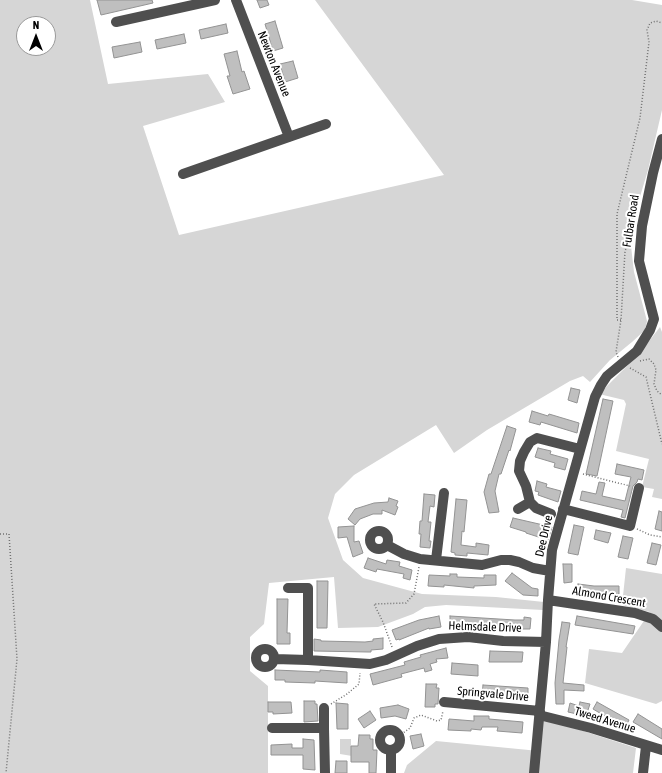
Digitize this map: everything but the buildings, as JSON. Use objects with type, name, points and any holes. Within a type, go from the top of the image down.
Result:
[{"type":"street","points":[[116,22],[215,0]]},
{"type":"street","name":"Newton Avenue","points":[[236,0],[289,137]]},
{"type":"street","points":[[183,174],[326,124]]},
{"type":"street","name":"Fulbar Road","points":[[650,330],[654,318],[639,261],[640,238],[657,174],[662,139]]},
{"type":"street","name":"Dee Drive","points":[[534,773],[546,642],[552,550],[595,397],[600,385],[607,376],[637,352],[650,330]]},
{"type":"street","points":[[551,514],[536,508],[530,502],[526,486],[521,476],[519,465],[524,452],[530,442],[537,438],[580,449]]},
{"type":"street","points":[[564,509],[630,526],[639,488]]},
{"type":"street","points":[[436,560],[444,493]]},
{"type":"street","points":[[518,509],[530,502]]},
{"type":"street","points":[[387,545],[404,554],[420,559],[482,565],[501,560],[510,560],[533,568],[550,571]]},
{"type":"street","points":[[288,588],[308,588],[308,660]]},
{"type":"street","name":"Almond Crescent","points":[[548,600],[635,613],[653,619],[662,627]]},
{"type":"street","name":"Helmsdale Drive","points":[[275,659],[360,664],[379,663],[429,642],[453,637],[503,641],[546,642]]},
{"type":"street","name":"Springvale Drive","points":[[444,702],[540,713]]},
{"type":"street","points":[[324,708],[325,773]]},
{"type":"street","name":"Tweed Avenue","points":[[540,713],[662,750]]},
{"type":"street","points":[[272,728],[324,728]]},
{"type":"street","points":[[390,729],[396,731],[400,736],[400,741],[397,748],[390,751],[383,748],[380,743],[380,737],[383,732],[390,729]]},
{"type":"street","points":[[643,773],[646,746]]},
{"type":"street","points":[[390,751],[391,773]]},
{"type":"path","points":[[621,320],[617,320],[617,214],[640,118],[649,42],[647,30],[650,23],[656,21],[662,23]]},
{"type":"path","points":[[640,238],[631,238],[625,251],[621,320],[616,352],[622,364],[646,377],[662,444]]},
{"type":"path","points":[[638,362],[643,359],[649,359],[654,364],[656,370],[654,384],[662,395]]},
{"type":"path","points":[[574,472],[639,488]]},
{"type":"path","points":[[630,526],[650,535],[662,538]]},
{"type":"path","points":[[0,534],[9,534],[17,659],[6,773]]},
{"type":"path","points":[[396,656],[383,622],[374,604],[406,603],[414,594],[419,568]]},
{"type":"path","points":[[324,708],[347,694],[359,684],[360,664]]},
{"type":"path","points":[[400,736],[410,728],[414,718],[422,715],[437,721],[441,720],[444,702]]},
{"type":"shaded area","points":[[0,0],[90,0],[108,84],[208,74],[225,102],[143,126],[179,235],[444,175],[315,0],[632,0],[662,5],[662,110],[648,170],[633,220],[631,246],[634,272],[647,321],[644,331],[610,360],[590,382],[583,376],[570,381],[487,430],[454,453],[436,425],[354,475],[335,494],[328,518],[343,560],[363,578],[422,594],[496,597],[544,602],[543,610],[446,605],[425,607],[413,614],[378,627],[338,628],[334,577],[269,583],[264,624],[250,637],[250,671],[268,686],[268,773],[0,773]]},
{"type":"shaded area","points":[[660,327],[662,332],[662,499],[652,497],[654,489],[642,487],[649,459],[616,451],[626,404],[624,400],[599,394],[639,354]]},
{"type":"shaded area","points":[[626,568],[662,574],[662,701],[656,704],[585,683],[589,649],[622,653],[650,612],[622,605]]},
{"type":"shaded area","points":[[543,718],[636,748],[633,773],[404,773],[407,765],[436,741],[539,751]]},
{"type":"shaded area","points":[[340,739],[351,739],[351,746],[358,746],[358,757],[340,754]]}]
